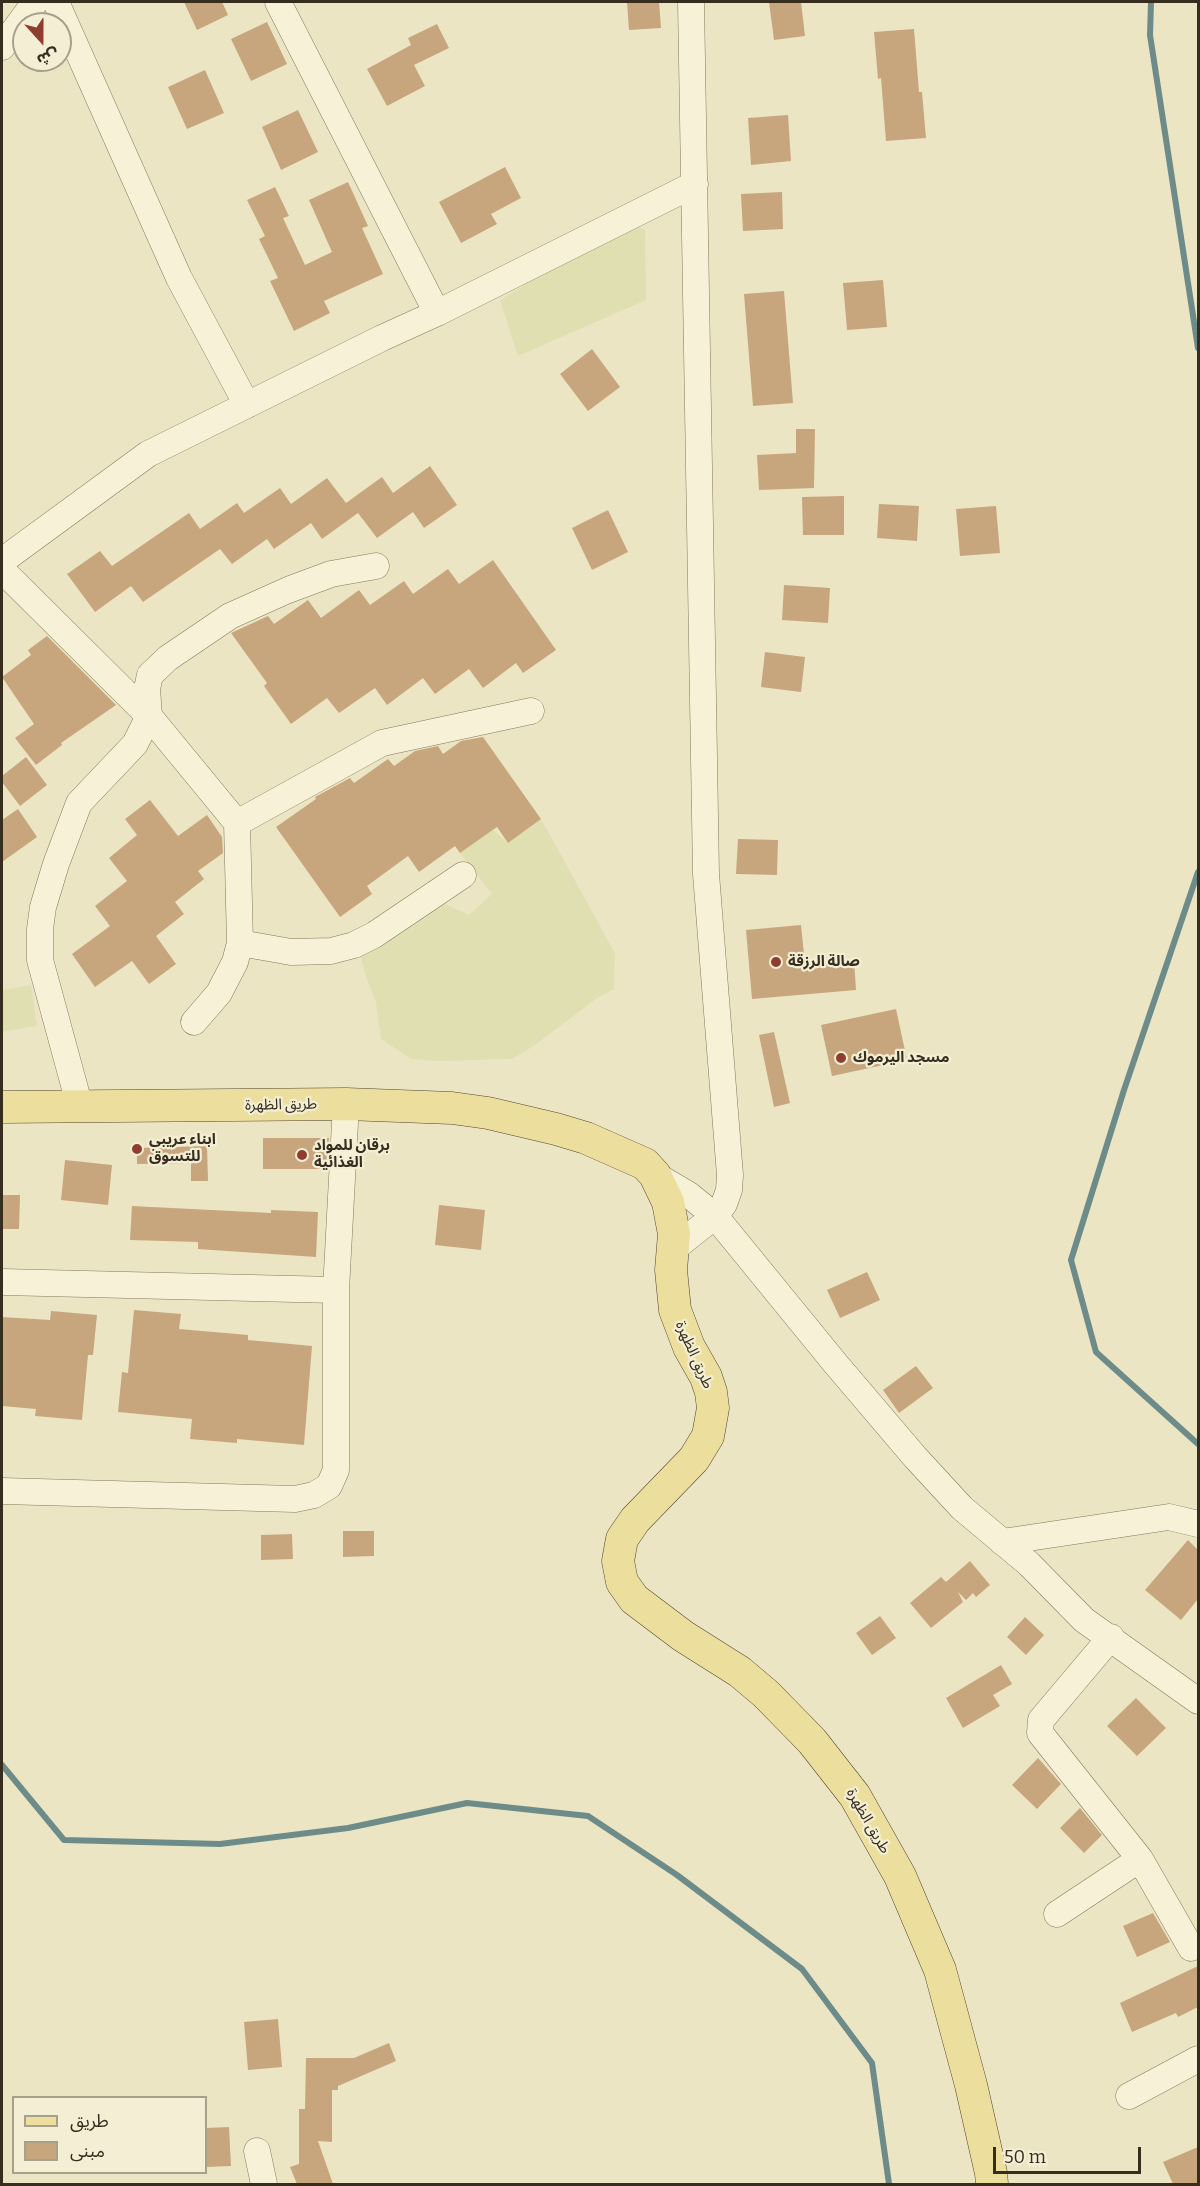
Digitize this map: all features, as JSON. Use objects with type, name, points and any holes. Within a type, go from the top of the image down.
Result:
[{"type":"main road","name":"طريق الظهرة","points":[[2,1107],[346,1104],[452,1108],[522,1120],[576,1135],[645,1164],[655,1175],[668,1202],[672,1218],[671,1290],[675,1310],[689,1347],[706,1377],[711,1392],[711,1423],[708,1436],[694,1460],[628,1529],[619,1549],[619,1571],[622,1582],[634,1599],[683,1636],[740,1672],[766,1694],[812,1741],[855,1796],[900,1876],[940,1970],[971,2085],[992,2184]]},
{"type":"street","points":[[2,47],[35,2]]},
{"type":"street","points":[[56,2],[179,278],[248,405]]},
{"type":"street","points":[[278,2],[437,313]]},
{"type":"street","points":[[672,1250],[715,1216],[724,1204],[729,1190],[730,1175],[706,874],[691,2]]},
{"type":"street","points":[[2,561],[148,454],[695,184]]},
{"type":"street","points":[[80,1107],[40,960],[40,928],[43,907],[79,803],[135,744],[149,716],[147,689],[150,675],[168,658],[230,616],[288,590],[331,574],[376,566]]},
{"type":"street","points":[[2,570],[149,716],[237,823],[240,943],[235,962],[219,993],[194,1022]]},
{"type":"street","points":[[237,823],[382,743],[531,711]]},
{"type":"street","points":[[240,943],[291,952],[331,951],[354,945],[463,875]]},
{"type":"street","points":[[2,1491],[295,1499],[314,1495],[329,1486],[336,1470],[336,1290],[346,1104]]},
{"type":"street","points":[[655,1175],[689,1195],[715,1216],[915,1457],[962,1508],[1029,1564],[1084,1620],[1198,1701]]},
{"type":"street","points":[[2,1282],[336,1290]]},
{"type":"street","points":[[1002,1542],[1169,1517],[1198,1524]]},
{"type":"street","points":[[1111,1637],[1041,1720],[1040,1733],[1140,1860],[1191,1948]]},
{"type":"street","points":[[1057,1914],[1140,1860]]},
{"type":"street","points":[[1129,2096],[1198,2059]]},
{"type":"street","points":[[257,2151],[264,2184]]},
{"type":"green space","points":[[628,222],[645,230],[646,300],[518,356],[500,300]]},
{"type":"green space","points":[[541,819],[615,953],[614,989],[597,998],[535,1045],[512,1059],[437,1061],[411,1059],[381,1039],[376,1002],[361,957],[397,936],[440,902],[469,915],[492,894],[460,853],[493,830],[508,843]]},
{"type":"green space","points":[[31,985],[37,1026],[2,1032],[2,990]]},
{"type":"building","points":[[184,2],[222,2],[228,15],[197,30]]},
{"type":"building","points":[[627,2],[659,2],[661,28],[629,30]]},
{"type":"building","points":[[769,2],[801,2],[805,36],[774,40]]},
{"type":"building","points":[[267,22],[287,64],[251,81],[231,39]]},
{"type":"building","points":[[437,24],[449,48],[414,65],[425,86],[387,106],[367,69],[411,45],[408,38]]},
{"type":"building","points":[[914,29],[919,92],[922,92],[926,138],[886,141],[881,78],[878,79],[874,32]]},
{"type":"building","points":[[205,70],[224,113],[187,129],[168,87]]},
{"type":"building","points":[[298,110],[318,152],[281,170],[262,127]]},
{"type":"building","points":[[788,115],[791,161],[751,165],[748,118]]},
{"type":"building","points":[[505,167],[521,198],[491,214],[497,224],[461,243],[439,202]]},
{"type":"building","points":[[348,182],[368,226],[362,228],[383,274],[324,301],[330,313],[294,331],[270,281],[278,278],[259,239],[265,236],[247,200],[275,187],[289,216],[283,218],[305,265],[332,252],[309,200]]},
{"type":"building","points":[[782,192],[783,229],[743,231],[741,194]]},
{"type":"building","points":[[883,280],[887,327],[847,330],[843,283]]},
{"type":"building","points":[[784,291],[793,403],[753,406],[744,294]]},
{"type":"building","points":[[592,349],[620,387],[588,411],[560,374]]},
{"type":"building","points":[[796,429],[815,429],[814,488],[759,490],[757,455],[796,453]]},
{"type":"building","points":[[430,466],[457,505],[424,528],[413,512],[377,538],[358,513],[322,539],[311,523],[274,549],[267,539],[232,564],[220,549],[143,602],[131,586],[95,612],[67,574],[100,551],[112,566],[189,513],[200,529],[237,503],[244,513],[280,488],[291,504],[327,478],[346,503],[382,477],[393,493]]},
{"type":"building","points":[[844,496],[844,535],[803,535],[802,497]]},
{"type":"building","points":[[879,504],[919,506],[917,541],[877,538]]},
{"type":"building","points":[[996,506],[1000,553],[960,556],[956,509]]},
{"type":"building","points":[[608,510],[628,552],[592,570],[572,528]]},
{"type":"building","points":[[493,560],[556,650],[523,673],[516,663],[483,688],[469,669],[435,694],[423,678],[387,705],[375,688],[339,713],[327,698],[291,724],[264,686],[267,683],[231,633],[268,616],[274,624],[308,600],[321,618],[359,590],[370,605],[404,581],[413,594],[448,569],[459,584]]},
{"type":"building","points":[[784,585],[830,588],[828,623],[782,620]]},
{"type":"building","points":[[47,636],[116,705],[61,743],[62,745],[36,765],[15,738],[34,724],[2,677],[31,655],[28,650]]},
{"type":"building","points":[[765,652],[805,657],[801,692],[761,687]]},
{"type":"building","points":[[483,737],[541,819],[508,843],[497,827],[460,853],[455,846],[419,872],[408,856],[367,886],[372,894],[340,917],[276,827],[316,799],[315,797],[350,778],[354,783],[388,759],[394,766],[415,751],[438,746],[443,754],[461,741]]},
{"type":"building","points":[[26,757],[47,785],[20,806],[2,782],[2,776]]},
{"type":"building","points":[[150,800],[178,836],[207,815],[222,837],[223,853],[198,871],[204,879],[175,902],[184,914],[156,936],[176,964],[149,984],[132,961],[95,987],[72,954],[110,926],[95,906],[127,881],[109,858],[137,835],[125,819]]},
{"type":"building","points":[[18,809],[37,837],[2,862],[2,820]]},
{"type":"building","points":[[738,839],[778,840],[777,875],[736,874]]},
{"type":"building","name":"صالة الرزقة","points":[[801,925],[805,964],[854,960],[856,990],[752,999],[746,930]]},
{"type":"building","points":[[896,1009],[907,1060],[832,1076],[821,1025]]},
{"type":"building","points":[[774,1032],[790,1103],[774,1107],[759,1035]]},
{"type":"building","points":[[263,1138],[329,1138],[327,1169],[263,1169]]},
{"type":"building","points":[[207,1146],[208,1181],[191,1181],[191,1163],[137,1164],[137,1148]]},
{"type":"building","points":[[65,1160],[112,1165],[108,1205],[61,1200]]},
{"type":"building","points":[[2,1195],[20,1195],[19,1229],[2,1229]]},
{"type":"building","points":[[439,1205],[485,1210],[481,1250],[435,1245]]},
{"type":"building","points":[[132,1206],[271,1213],[271,1210],[318,1212],[316,1257],[198,1249],[198,1242],[130,1240]]},
{"type":"building","points":[[867,1272],[880,1300],[840,1318],[827,1290]]},
{"type":"building","points":[[134,1310],[181,1314],[179,1329],[248,1335],[248,1340],[312,1346],[304,1445],[237,1439],[237,1443],[190,1439],[192,1419],[118,1412],[122,1372],[128,1373]]},
{"type":"building","points":[[51,1311],[97,1315],[93,1355],[88,1355],[82,1420],[35,1416],[36,1409],[2,1406],[2,1317],[50,1320]]},
{"type":"building","points":[[916,1366],[933,1388],[899,1413],[883,1390]]},
{"type":"building","points":[[343,1531],[374,1531],[374,1556],[343,1557]]},
{"type":"building","points":[[292,1534],[293,1559],[261,1560],[261,1535]]},
{"type":"building","points":[[1188,1540],[1198,1550],[1198,1599],[1181,1620],[1145,1590]]},
{"type":"building","points":[[970,1561],[990,1585],[976,1597],[973,1593],[966,1600],[958,1592],[963,1602],[931,1628],[910,1603],[941,1577],[946,1582]]},
{"type":"building","points":[[880,1616],[896,1638],[872,1655],[856,1633]]},
{"type":"building","points":[[1025,1617],[1044,1635],[1026,1655],[1007,1637]]},
{"type":"building","points":[[1001,1665],[1012,1684],[993,1695],[1000,1706],[963,1728],[946,1698]]},
{"type":"building","points":[[1136,1698],[1166,1728],[1137,1756],[1107,1726]]},
{"type":"building","points":[[1038,1758],[1061,1784],[1037,1809],[1012,1785]]},
{"type":"building","points":[[1080,1808],[1102,1835],[1084,1853],[1060,1828]]},
{"type":"building","points":[[1153,1913],[1170,1942],[1137,1957],[1123,1926]]},
{"type":"building","points":[[1198,1966],[1198,2007],[1178,2017],[1176,2013],[1132,2032],[1120,2003]]},
{"type":"building","points":[[278,2019],[282,2067],[248,2070],[244,2022]]},
{"type":"building","points":[[389,2043],[396,2061],[338,2086],[338,2090],[332,2090],[332,2142],[318,2141],[333,2184],[297,2184],[290,2167],[299,2164],[299,2109],[305,2109],[306,2058],[354,2058]]},
{"type":"building","points":[[229,2127],[231,2166],[207,2167],[207,2128]]},
{"type":"building","points":[[1198,2147],[1198,2184],[1173,2184],[1163,2162]]},
{"type":"waterway","points":[[1151,2],[1150,35],[1198,348]]},
{"type":"waterway","points":[[1198,872],[1124,1090],[1071,1260],[1096,1352],[1198,1444]]},
{"type":"waterway","points":[[2,1765],[64,1840],[220,1844],[348,1828],[467,1803],[588,1816],[677,1875],[802,1969],[872,2063],[889,2184]]},
{"type":"place","name":"صالة الرزقة","points":[[776,962]]},
{"type":"place","name":"مسجد اليرموك","points":[[841,1058]]},
{"type":"place","name":"ابناء عريبي للتسوق","points":[[137,1149]]},
{"type":"place","name":"برقان للمواد الغذائية","points":[[302,1155]]}]
